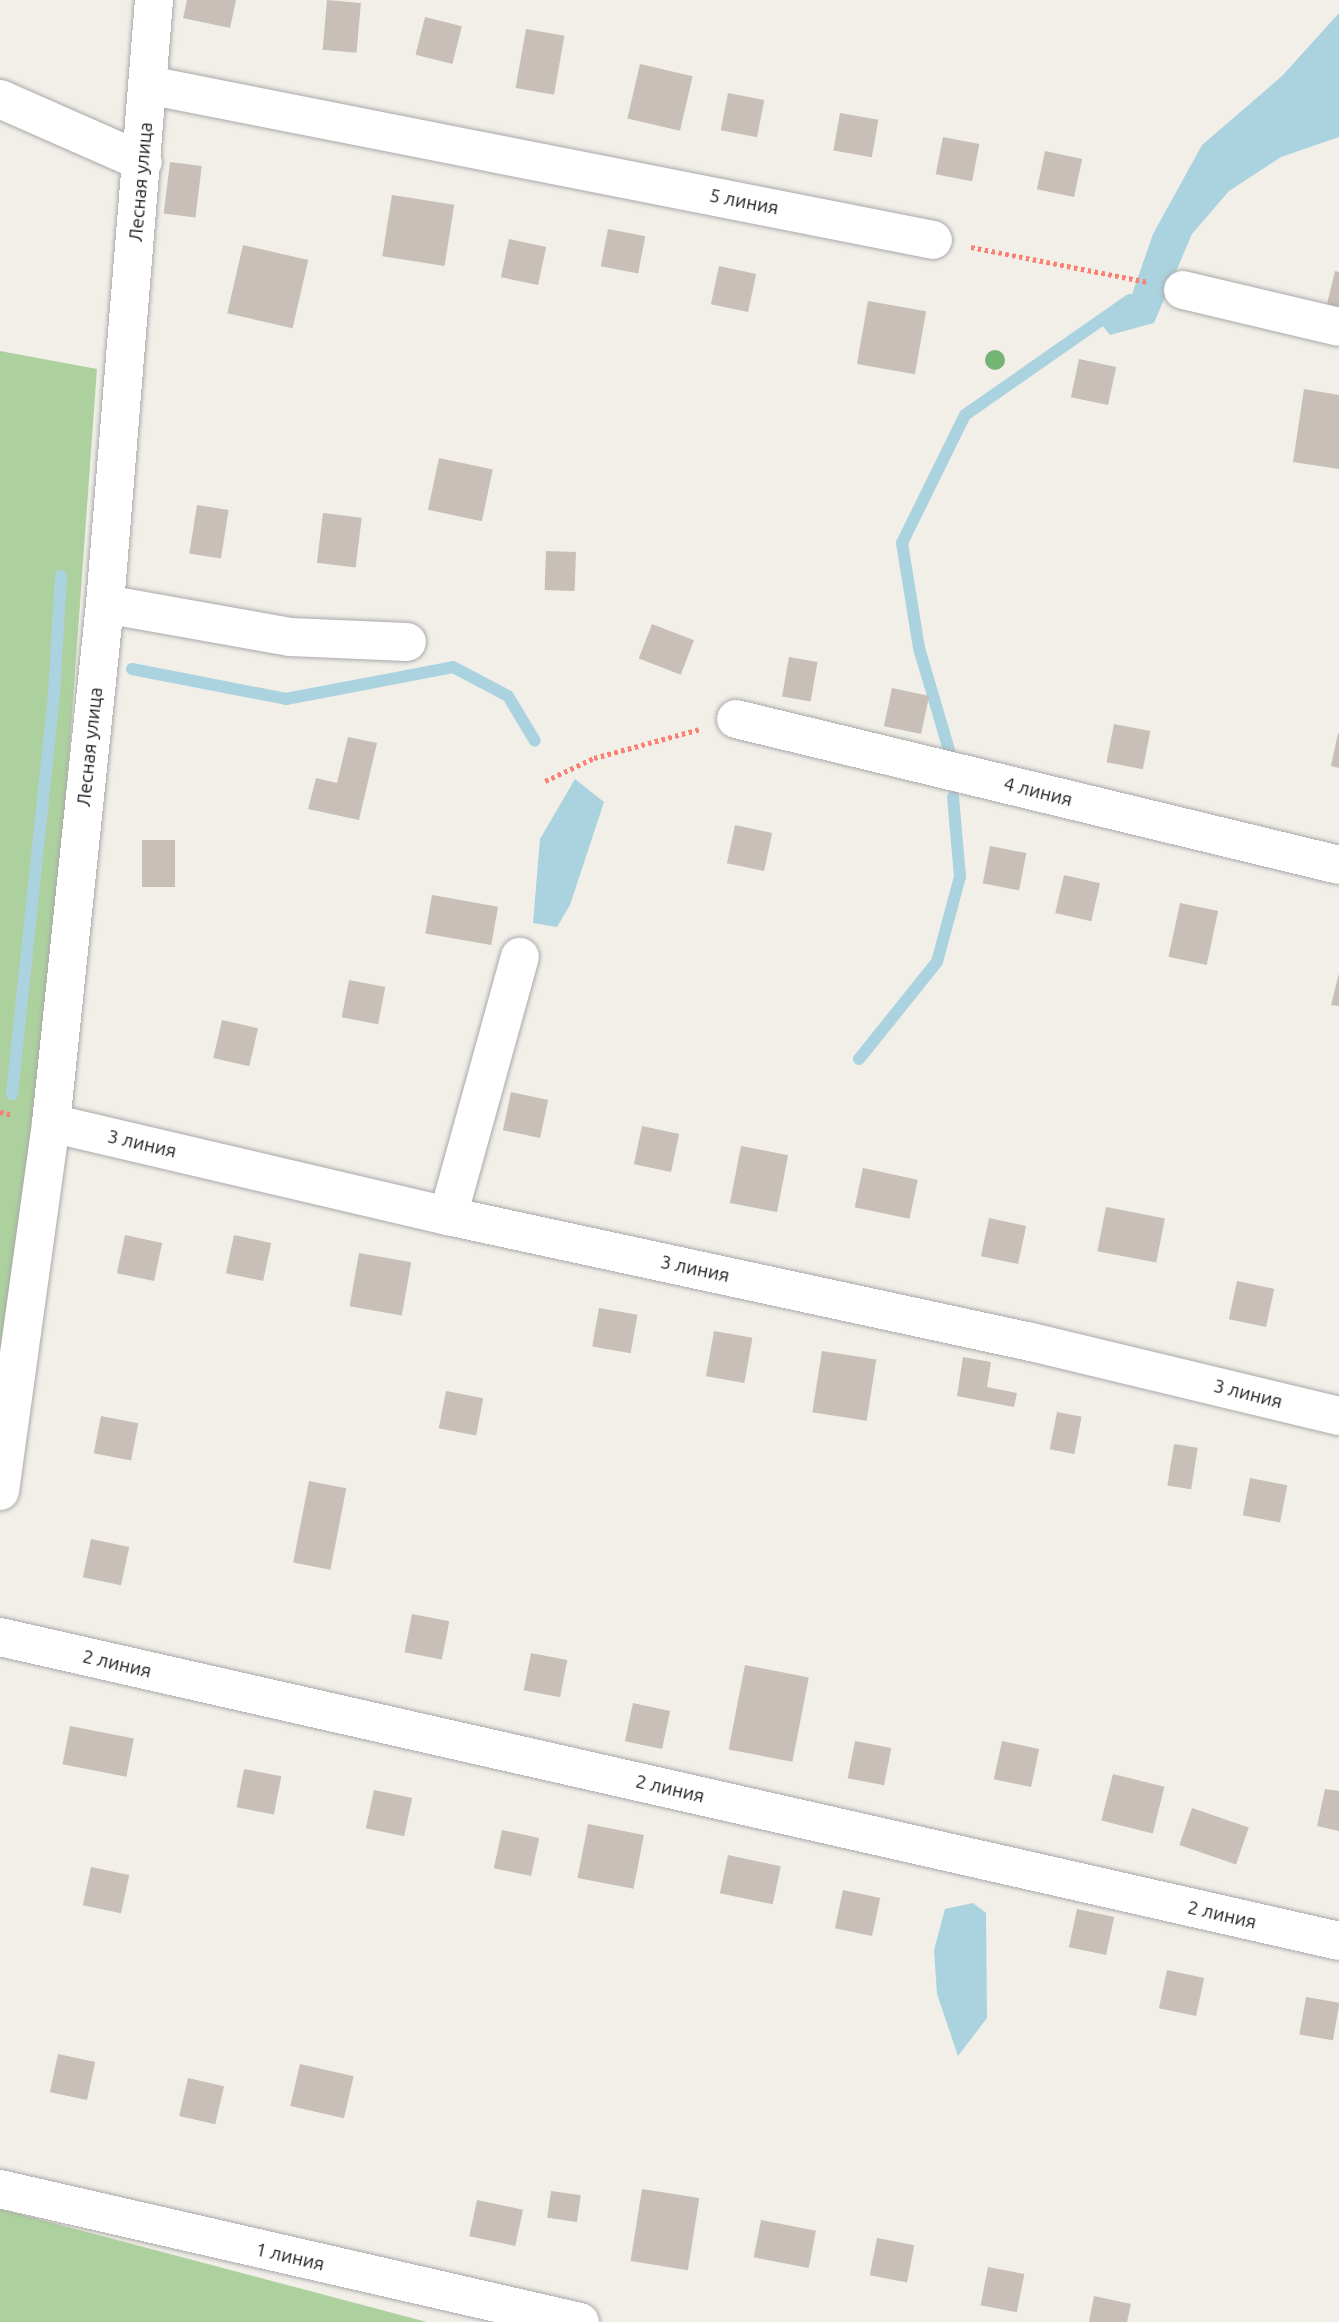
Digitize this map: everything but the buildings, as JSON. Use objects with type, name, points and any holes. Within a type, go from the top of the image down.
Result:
[{"type":"street","name":"Лесная улица","points":[[0,1491],[51,1124],[105,604],[143,162],[154,0]]},
{"type":"street","name":"5 линия","points":[[148,85],[933,240]]},
{"type":"street","points":[[0,99],[143,162]]},
{"type":"street","points":[[1182,290],[1339,327]]},
{"type":"street","points":[[105,604],[290,637],[407,642]]},
{"type":"street","name":"4 линия","points":[[736,719],[1339,865]]},
{"type":"street","points":[[448,1216],[520,957]]},
{"type":"street","name":"3 линия","points":[[51,1124],[448,1216],[1031,1342],[1339,1416]]},
{"type":"street","name":"2 линия","points":[[0,1637],[1339,1941]]},
{"type":"street","name":"1 линия","points":[[0,2189],[580,2322]]},
{"type":"path","points":[[933,240],[1182,290]]},
{"type":"path","points":[[545,782],[594,758],[736,719]]},
{"type":"green space","points":[[0,351],[97,369],[59,893],[0,1426]]},
{"type":"green space","points":[[0,2209],[427,2322],[0,2322]]},
{"type":"water","points":[[1339,13],[1339,137],[1281,157],[1229,191],[1192,234],[1154,323],[1110,335],[1099,322],[1130,300],[1153,234],[1202,145],[1282,76]]},
{"type":"water","points":[[575,779],[604,802],[570,905],[557,927],[533,923],[540,839]]},
{"type":"water","points":[[973,1903],[986,1913],[987,2018],[958,2056],[937,1994],[934,1950],[945,1909]]},
{"type":"waterway","points":[[949,750],[919,648],[902,543],[965,415],[1130,300]]},
{"type":"waterway","points":[[12,1094],[54,694],[61,576]]},
{"type":"waterway","points":[[132,669],[286,699],[453,667],[508,696],[535,741]]},
{"type":"waterway","points":[[859,1059],[937,962],[960,877],[953,797]]}]
